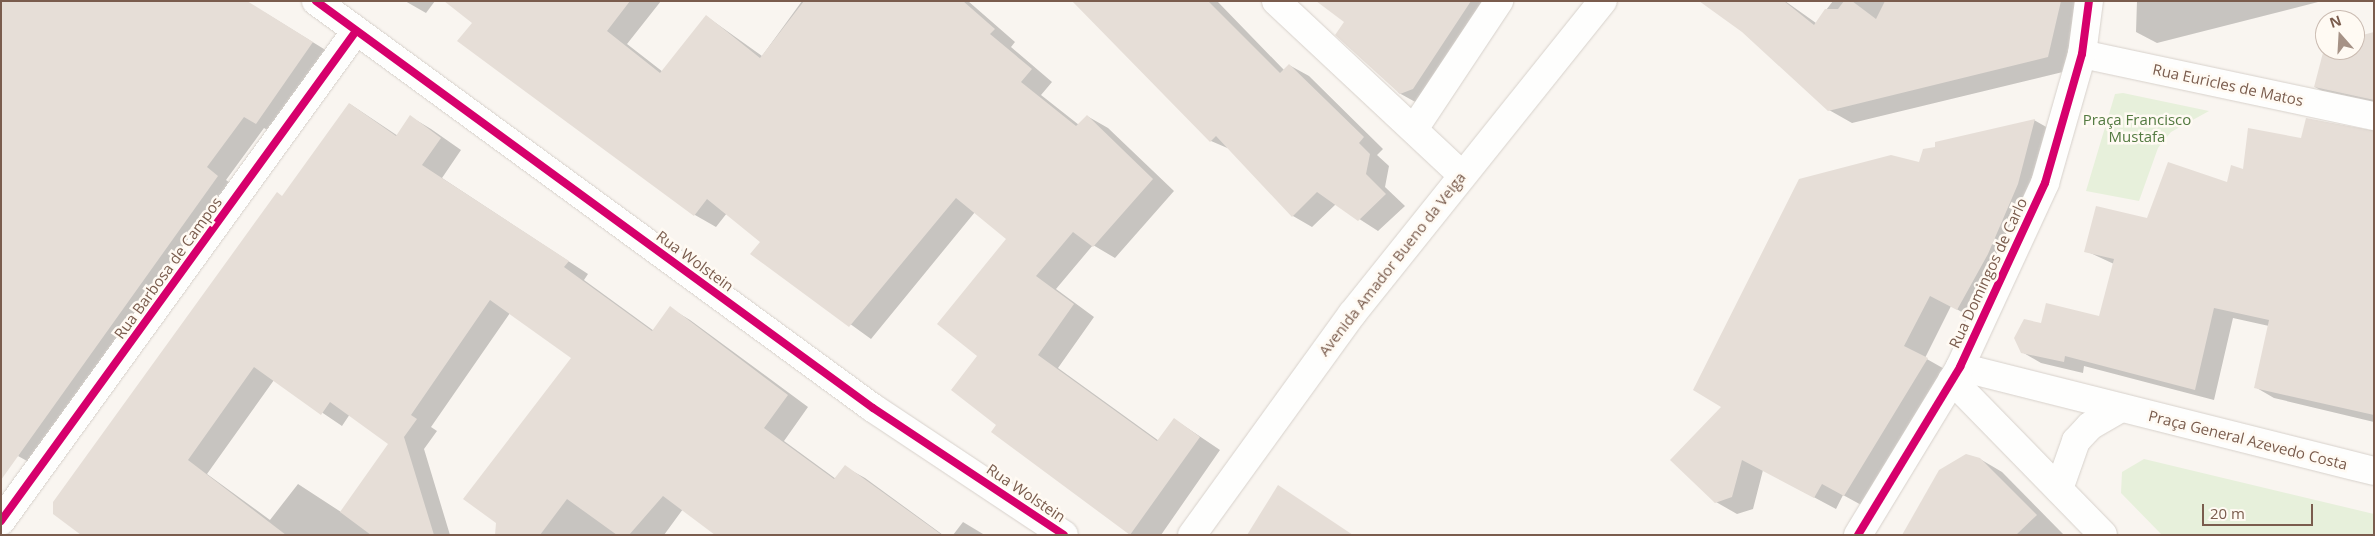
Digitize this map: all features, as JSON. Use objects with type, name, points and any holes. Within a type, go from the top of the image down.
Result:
[{"type":"street","name":"Rua Wolstein","points":[[316,1],[873,408],[1064,535]]},
{"type":"street","points":[[1276,1],[1462,174]]},
{"type":"street","points":[[1414,129],[1499,1]]},
{"type":"street","name":"Avenida Amador Bueno da Veiga","points":[[1192,535],[1352,314],[1462,174],[1603,1]]},
{"type":"street","name":"Rua Domingos de Carlo","points":[[1858,535],[1956,374],[2045,183],[2082,54],[2089,1]]},
{"type":"street","name":"Rua Barbosa de Campos","points":[[1,521],[356,31]]},
{"type":"street","name":"Rua Euricles de Matos","points":[[2082,54],[2374,116]]},
{"type":"street","points":[[1956,374],[2103,535]]},
{"type":"street","name":"Praça General Azevedo Costa","points":[[1956,374],[2121,408],[2374,471]]},
{"type":"street","points":[[2059,489],[2076,441],[2090,426],[2121,408]]},
{"type":"green space","name":"Praça Francisco Mustafa","points":[[2123,93],[2209,111],[2171,132],[2158,148],[2139,201],[2086,191],[2115,94]]},
{"type":"green space","points":[[2144,459],[2374,514],[2374,535],[2162,535],[2121,493],[2122,472]]},
{"type":"building","points":[[1,1],[247,1],[313,42],[256,124],[244,117],[207,167],[218,176],[1,480]]},
{"type":"building","points":[[444,1],[630,1],[607,31],[660,73],[706,15],[760,58],[804,1],[963,1],[995,29],[990,34],[1032,69],[1021,82],[1076,126],[1087,115],[1153,179],[1093,247],[1073,232],[1036,276],[1074,304],[1038,355],[1157,441],[1174,418],[1200,437],[1130,535],[991,432],[996,425],[951,390],[977,356],[937,324],[1006,239],[956,198],[849,327],[750,254],[760,242],[707,199],[694,216],[457,41],[472,23]]},
{"type":"building","points":[[1072,1],[1208,1],[1280,73],[1289,64],[1364,137],[1359,143],[1370,154],[1366,174],[1386,194],[1358,221],[1317,192],[1292,217],[1216,136],[1210,142]]},
{"type":"building","points":[[1316,1],[1471,1],[1413,89],[1400,94],[1335,35],[1344,22]]},
{"type":"building","points":[[1699,1],[1784,1],[1814,25],[1825,9],[1838,9],[1844,1],[1852,1],[1876,19],[1885,1],[2061,1],[2048,57],[1828,111],[1742,32]]},
{"type":"building","points":[[2374,32],[2374,100],[2314,87],[2321,60],[2365,60],[2365,34]]},
{"type":"building","points":[[349,103],[396,136],[410,115],[441,138],[422,165],[569,261],[564,267],[652,331],[670,306],[788,395],[764,428],[834,479],[845,465],[942,535],[715,535],[663,496],[629,535],[617,535],[567,499],[540,535],[495,535],[496,523],[463,499],[571,358],[490,300],[411,415],[417,419],[404,437],[434,535],[371,535],[340,512],[388,444],[330,402],[321,415],[254,367],[188,460],[286,535],[81,535],[53,514],[53,502],[277,192],[282,196]]},
{"type":"building","points":[[2306,118],[2374,131],[2374,415],[2254,388],[2269,320],[2214,308],[2195,390],[2065,356],[2064,362],[2021,353],[2014,338],[2024,319],[2041,323],[2046,303],[2099,316],[2114,259],[2084,252],[2096,206],[2147,218],[2168,162],[2227,182],[2231,165],[2243,169],[2248,128],[2301,138]]},
{"type":"building","points":[[2035,119],[2018,184],[1988,254],[1957,310],[1930,296],[1904,346],[1928,358],[1844,496],[1822,484],[1814,498],[1742,460],[1732,497],[1715,503],[1670,460],[1721,407],[1693,390],[1799,179],[1891,155],[1919,162],[1923,149],[1935,147],[1935,142]]},
{"type":"building","points":[[1966,454],[1980,458],[2037,515],[2016,535],[1902,535],[1939,470]]},
{"type":"building","points":[[1278,485],[1353,535],[1247,535]]},
{"type":"cycle path","points":[[316,1],[873,408],[1064,535]]},
{"type":"cycle path","points":[[1858,535],[1960,367],[2045,183],[2082,54],[2089,1]]},
{"type":"cycle path","points":[[1,521],[356,31]]}]
